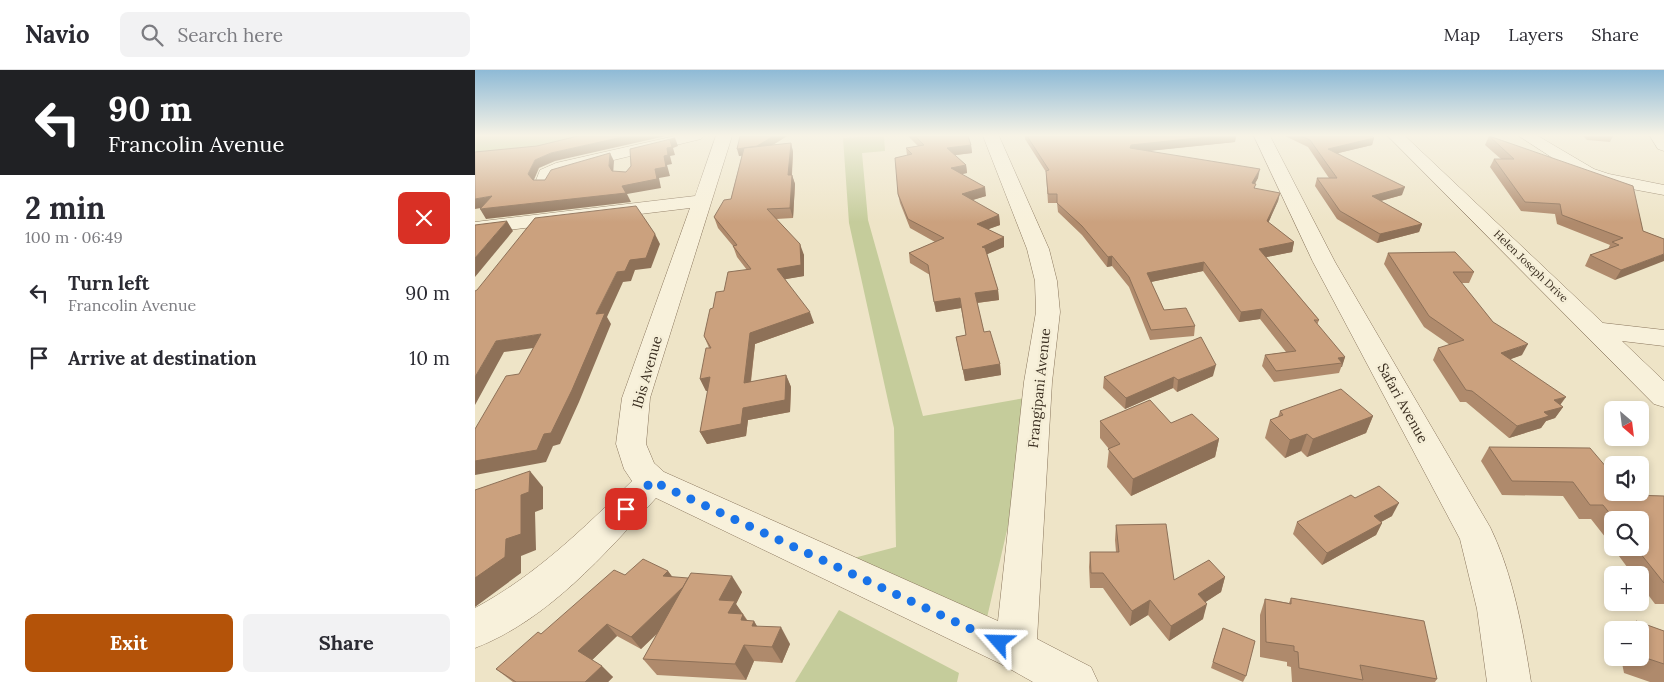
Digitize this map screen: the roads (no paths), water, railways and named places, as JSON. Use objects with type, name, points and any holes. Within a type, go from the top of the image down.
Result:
[{"type":"street","points":[[545,183],[546,174],[553,170],[592,165]]},
{"type":"street","name":"Ibis Avenue","points":[[715,165],[636,398],[631,444],[640,469],[652,481],[1016,650],[1076,682]]},
{"type":"street","name":"Frangipani Avenue","points":[[1003,165],[1038,249],[1046,281],[1047,312],[1037,382],[1016,650]]},
{"type":"street","name":"Safari Avenue","points":[[1276,165],[1324,262],[1477,538],[1492,587],[1506,654],[1509,682]]},
{"type":"street","name":"Helen Joseph Drive","points":[[1426,165],[1597,330],[1664,398]]},
{"type":"street","points":[[1574,165],[1588,173],[1605,179],[1664,190]]},
{"type":"street","points":[[475,228],[703,201]]},
{"type":"street","points":[[517,242],[534,221]]},
{"type":"street","points":[[1597,330],[1664,338]]},
{"type":"street","points":[[475,629],[493,620],[542,586],[586,550],[652,481]]}]
